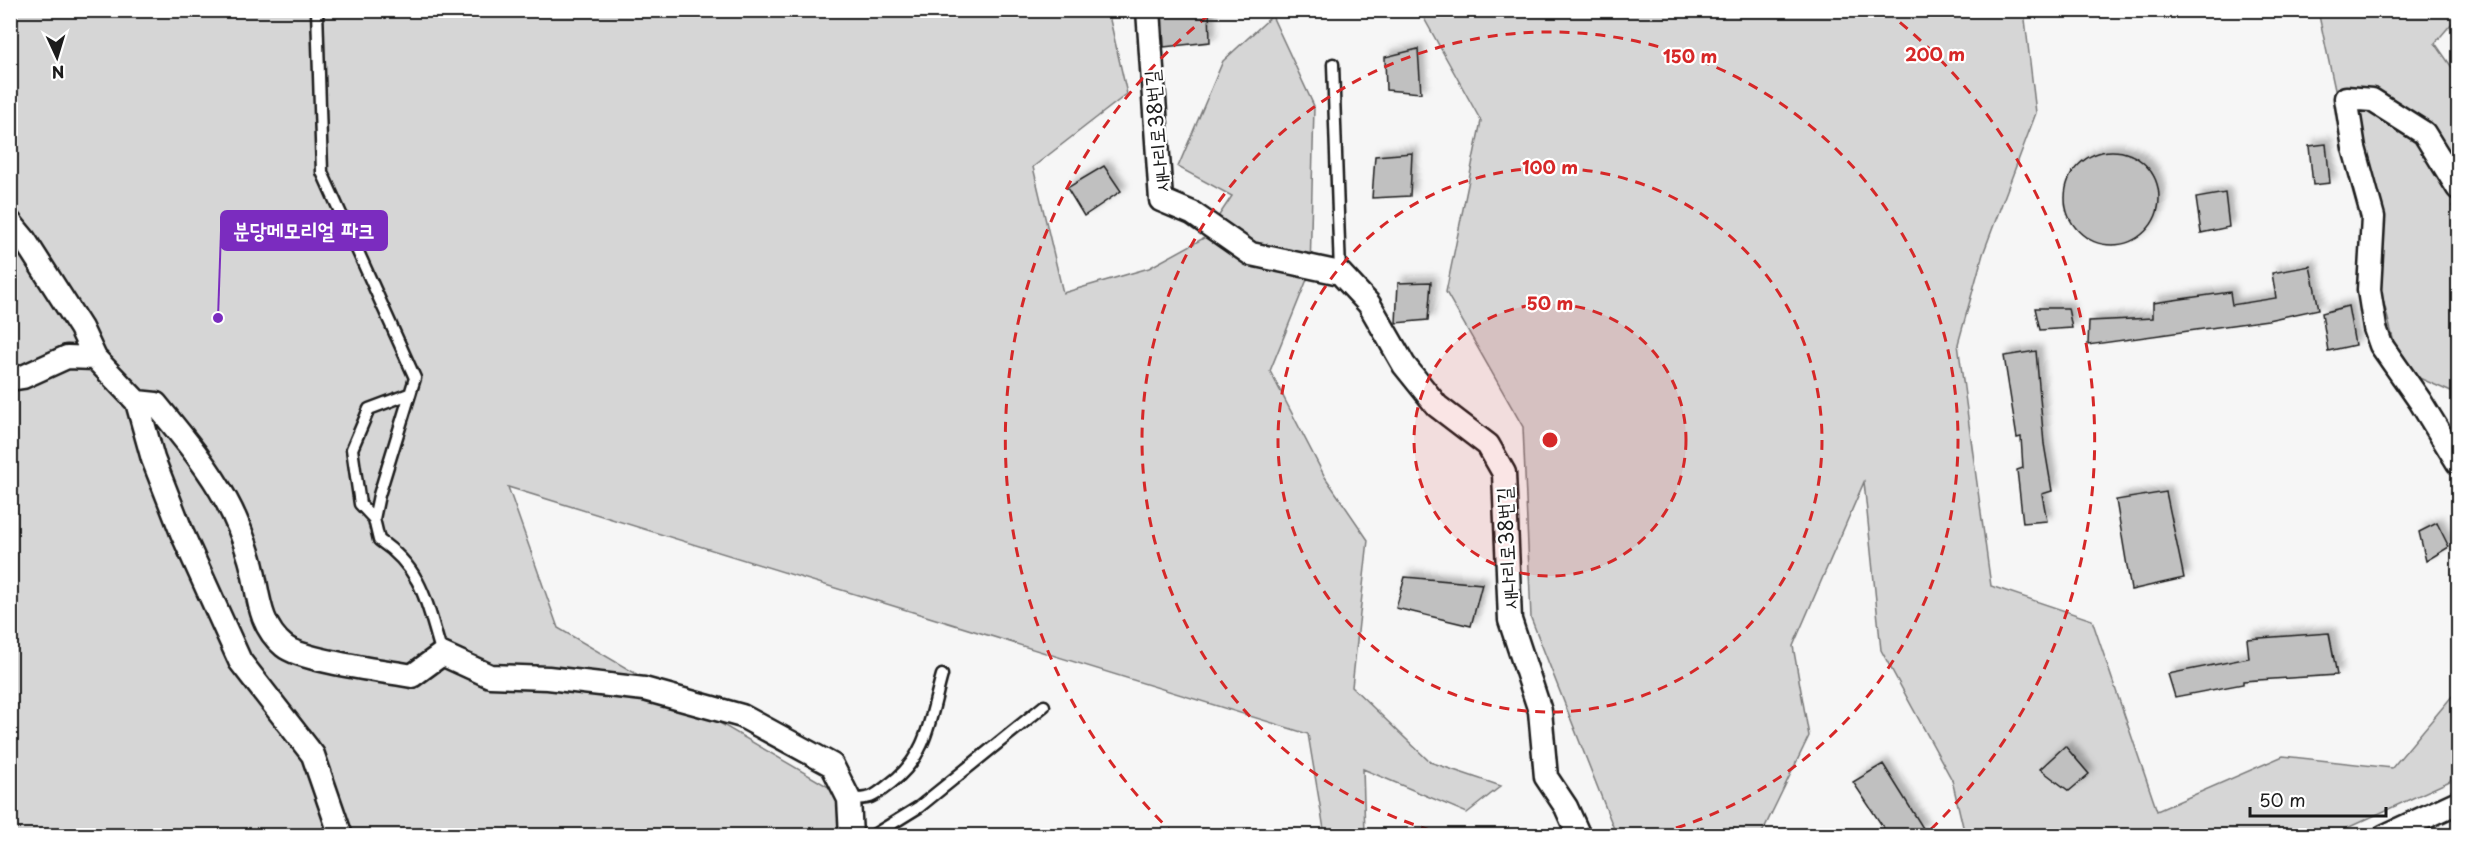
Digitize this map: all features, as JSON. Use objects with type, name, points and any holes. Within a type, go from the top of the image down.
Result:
[{"type":"street","name":"새나리로38번길","points":[[1148,10],[1161,200],[1192,213],[1251,255],[1340,273],[1368,304],[1404,365],[1437,406],[1488,445],[1504,473],[1510,620],[1540,711],[1546,777],[1566,807],[1579,836]]},
{"type":"street","points":[[2458,188],[2424,133],[2372,100],[2346,98],[2354,148],[2373,217],[2369,290],[2375,328],[2381,345],[2420,401],[2458,463]]},
{"type":"street","points":[[10,222],[24,239],[81,327],[95,358],[137,402],[153,459],[182,532],[240,662],[313,754],[341,836]]},
{"type":"street","points":[[10,379],[23,377],[67,357],[95,358]]},
{"type":"street","points":[[137,402],[156,404],[192,448],[225,500],[250,561],[260,607],[270,632],[285,647],[309,657],[412,676],[442,654],[490,676],[548,678],[644,689],[742,716],[832,765],[849,798],[851,836]]},
{"type":"street","points":[[2385,836],[2458,802]]},
{"type":"lane","points":[[317,10],[322,172],[415,378],[379,495],[374,519],[379,540],[395,551],[415,573],[442,654]]},
{"type":"lane","points":[[1333,64],[1340,273]]},
{"type":"lane","points":[[374,519],[360,504],[352,449],[369,409],[410,394]]},
{"type":"lane","points":[[849,798],[869,799],[910,766],[921,751],[942,675]]},
{"type":"lane","points":[[872,836],[919,807],[1044,706]]},
{"type":"shaded area","points":[[10,11],[1108,11],[1127,94],[1033,167],[1063,293],[1149,268],[1204,238],[1232,196],[1178,167],[1223,61],[1272,16],[1314,106],[1310,272],[1270,371],[1325,477],[1368,540],[1352,687],[1430,762],[1501,786],[1467,813],[1363,769],[1365,835],[1325,835],[1308,734],[508,487],[558,628],[849,799],[853,835],[11,835]]},
{"type":"shaded area","points":[[1420,11],[2024,11],[2036,113],[1983,254],[1958,344],[1991,586],[2092,620],[2157,811],[2283,756],[2392,768],[2458,689],[2458,747],[2450,781],[2332,835],[1965,835],[1952,780],[1881,650],[1864,482],[1793,646],[1809,736],[1761,835],[1618,835],[1531,618],[1523,427],[1446,292],[1481,121]]},
{"type":"shaded area","points":[[2318,11],[2458,11],[2458,16],[2435,43],[2458,76],[2458,201],[2452,206],[2458,215],[2458,395],[2401,370],[2365,229]]},
{"type":"building","points":[[1162,10],[1209,10],[1210,42],[1164,47]]},
{"type":"building","points":[[1418,49],[1421,93],[1386,90],[1385,57]]},
{"type":"building","points":[[2326,144],[2330,183],[2313,185],[2309,146]]},
{"type":"building","points":[[2103,151],[2121,151],[2146,164],[2156,180],[2159,198],[2156,216],[2146,232],[2121,245],[2103,245],[2078,232],[2065,207],[2065,189],[2078,164]]},
{"type":"building","points":[[1412,153],[1410,196],[1372,198],[1375,156]]},
{"type":"building","points":[[1104,166],[1121,191],[1084,216],[1067,188]]},
{"type":"building","points":[[2225,193],[2229,227],[2201,233],[2196,198]]},
{"type":"building","points":[[2310,266],[2319,309],[2268,320],[2088,345],[2089,321],[2153,318],[2153,303],[2230,292],[2232,305],[2276,298],[2272,273]]},
{"type":"building","points":[[1431,282],[1428,320],[1396,323],[1398,283]]},
{"type":"building","points":[[2348,306],[2355,345],[2328,351],[2322,313]]},
{"type":"building","points":[[2035,308],[2068,308],[2072,328],[2040,330]]},
{"type":"building","points":[[2036,351],[2044,444],[2052,491],[2042,494],[2047,521],[2023,523],[2017,470],[2023,468],[2021,437],[2017,438],[2004,356]]},
{"type":"building","points":[[2166,492],[2184,578],[2131,590],[2116,500]]},
{"type":"building","points":[[2437,523],[2449,547],[2426,561],[2419,532]]},
{"type":"building","points":[[1405,577],[1482,584],[1471,626],[1396,608]]},
{"type":"building","points":[[2329,633],[2337,675],[2243,681],[2243,684],[2175,697],[2168,674],[2249,658],[2247,639]]},
{"type":"building","points":[[2065,746],[2089,774],[2069,791],[2040,769]]},
{"type":"building","points":[[1883,764],[1923,828],[1910,836],[1889,836],[1853,782]]},
{"type":"place","name":"분당메모리얼 파크","points":[[218,318]]}]
